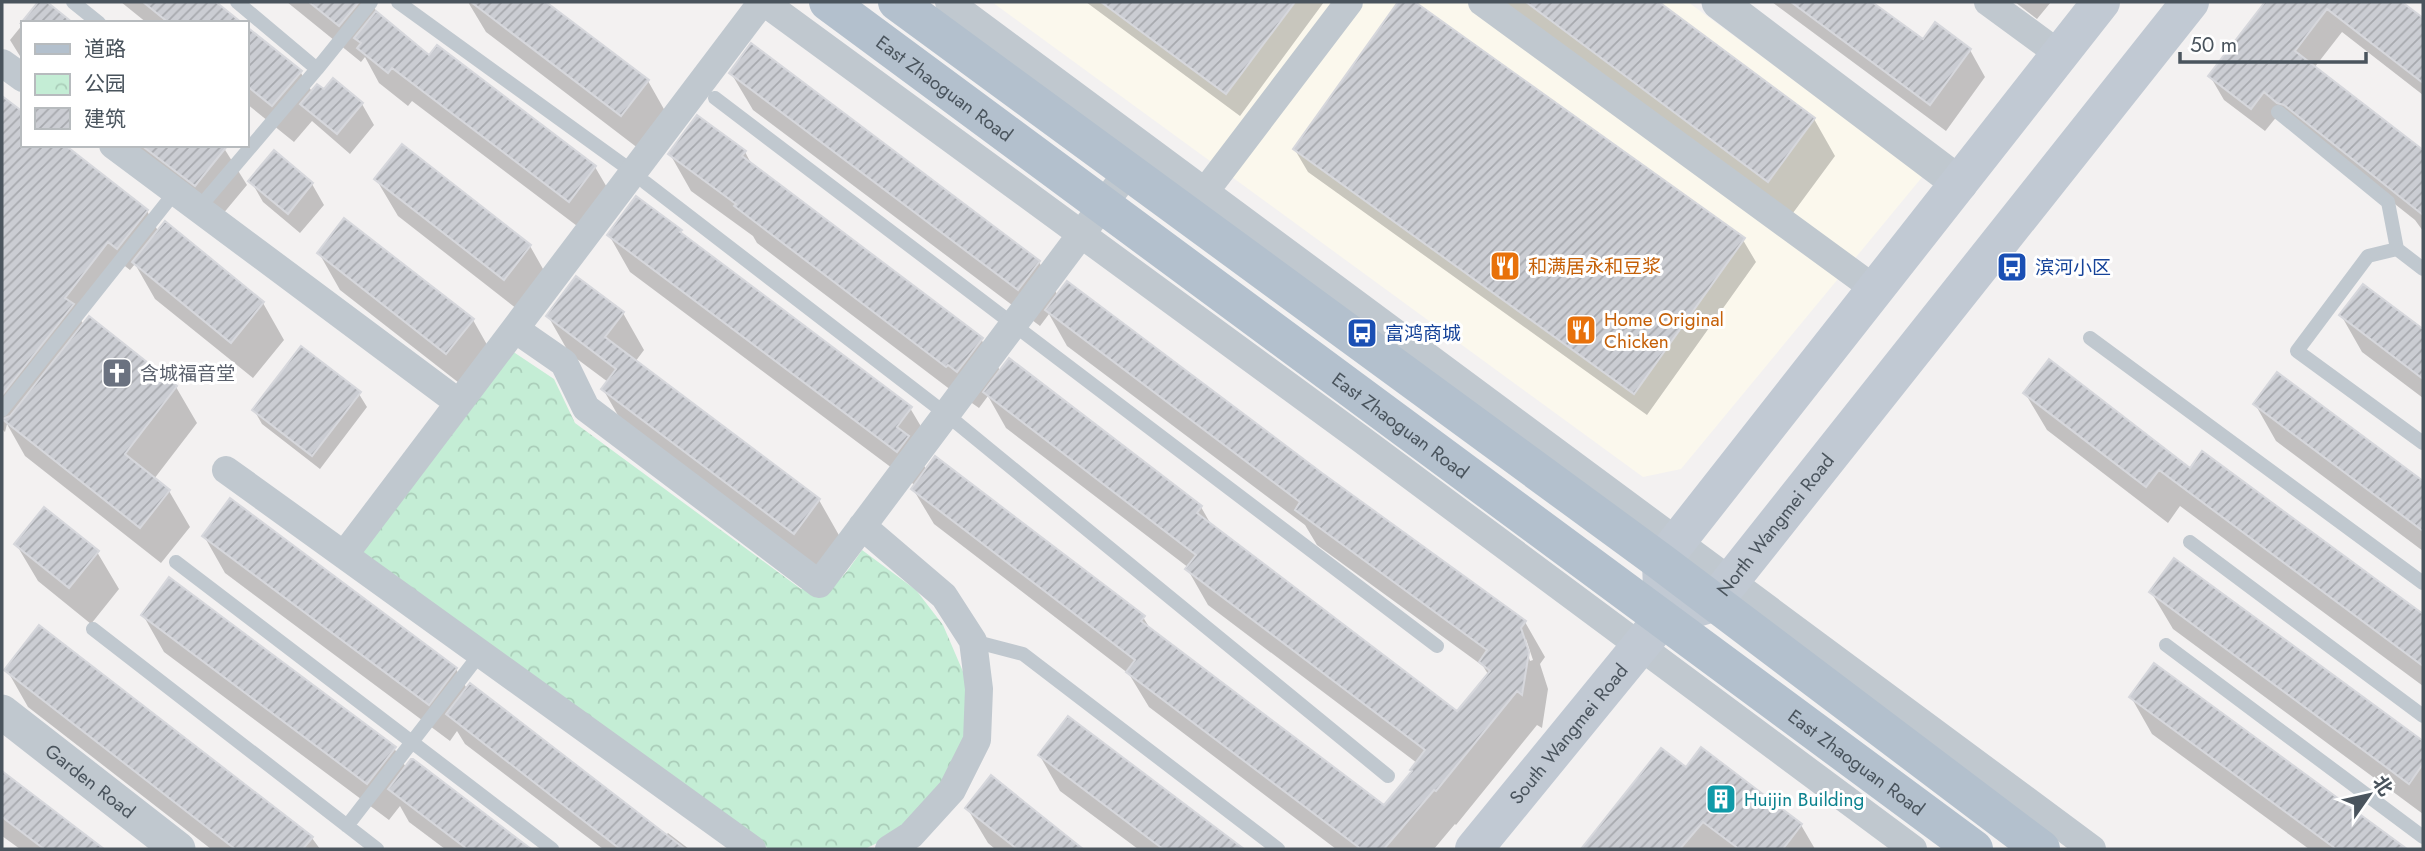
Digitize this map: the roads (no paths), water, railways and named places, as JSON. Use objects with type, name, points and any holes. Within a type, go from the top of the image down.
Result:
[{"type":"main road","name":"East Zhaoguan Road","points":[[828,2],[1092,219],[1651,632],[1974,849]]},
{"type":"main road","points":[[897,2],[1137,159],[1670,552],[2041,849]]},
{"type":"main road","points":[[1651,632],[1670,552],[2101,2]]},
{"type":"main road","name":"North Wangmei Road","points":[[1651,632],[1722,592],[2190,2]]},
{"type":"main road","name":"South Wangmei Road","points":[[1474,849],[1651,632]]},
{"type":"street","points":[[344,555],[515,329],[640,177],[763,2],[1092,219]]},
{"type":"street","points":[[515,329],[564,363],[586,408],[819,584],[1137,159],[949,2]]},
{"type":"street","points":[[1197,203],[1349,2]]},
{"type":"street","points":[[1482,2],[1876,290]]},
{"type":"street","points":[[1719,2],[1960,184]]},
{"type":"street","points":[[1988,2],[2059,54]]},
{"type":"street","points":[[2,63],[21,77]]},
{"type":"street","points":[[116,147],[459,403]]},
{"type":"street","points":[[1372,425],[1418,366]]},
{"type":"street","points":[[226,470],[752,849]]},
{"type":"street","points":[[862,526],[944,596],[973,641],[979,690],[977,740],[952,790],[911,835],[889,849]]},
{"type":"street","points":[[1722,592],[2092,849]]},
{"type":"street","points":[[1651,632],[1913,849]]},
{"type":"street","name":"Garden Road","points":[[2,712],[178,849]]},
{"type":"lane","points":[[73,2],[97,21]]},
{"type":"lane","points":[[237,2],[317,69]]},
{"type":"lane","points":[[248,146],[317,69],[371,2]]},
{"type":"lane","points":[[398,2],[640,177],[946,414],[1388,776]]},
{"type":"lane","points":[[715,98],[1437,646]]},
{"type":"lane","points":[[2278,113],[2388,202],[2397,249],[2423,269]]},
{"type":"lane","points":[[198,209],[247,147]]},
{"type":"lane","points":[[2,410],[175,192]]},
{"type":"lane","points":[[2397,249],[2368,256],[2297,351],[2423,443]]},
{"type":"lane","points":[[2090,338],[2423,583]]},
{"type":"lane","points":[[2190,542],[2423,716]]},
{"type":"lane","points":[[176,562],[552,849]]},
{"type":"lane","points":[[93,629],[377,849]]},
{"type":"lane","points":[[973,641],[1023,654],[1278,849]]},
{"type":"lane","points":[[2166,645],[2423,837]]},
{"type":"lane","points":[[347,826],[480,654]]},
{"type":"place","name":"和满居永和豆浆","points":[[1505,266]]},
{"type":"place","name":"滨河小区","points":[[2012,267]]},
{"type":"place","name":"Home Original Chicken","points":[[1581,330]]},
{"type":"place","name":"富鸿商城","points":[[1362,333]]},
{"type":"place","name":"含城福音堂","points":[[117,373]]},
{"type":"place","name":"Huijin Building","points":[[1721,799]]}]
